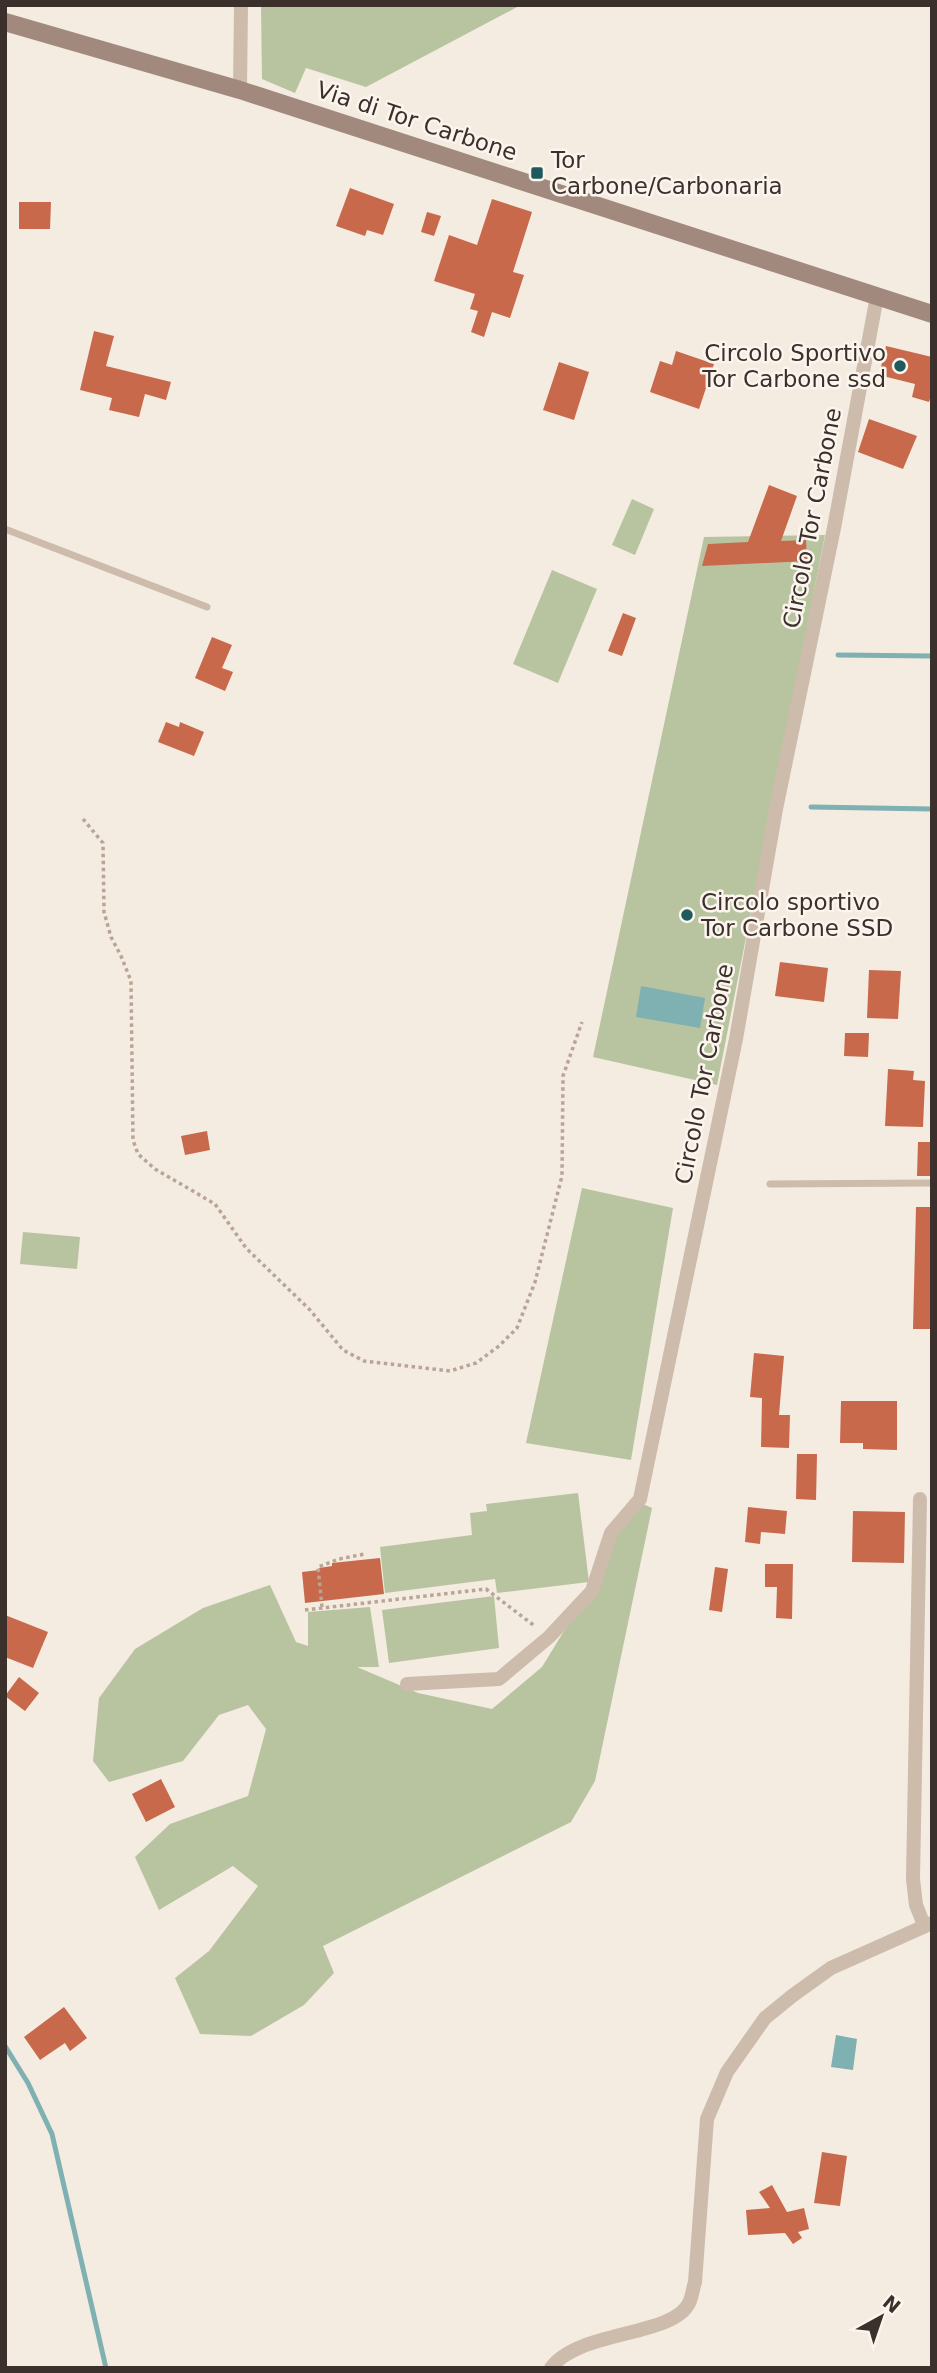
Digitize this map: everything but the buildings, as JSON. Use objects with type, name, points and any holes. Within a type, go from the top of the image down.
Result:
[{"type":"main road","name":"Via di Tor Carbone","points":[[5,22],[240,90],[932,314]]},
{"type":"street","points":[[240,90],[241,5]]},
{"type":"street","name":"Circolo Tor Carbone","points":[[407,1684],[499,1679],[549,1637],[592,1591],[611,1533],[640,1499],[736,1039],[776,810],[834,528],[877,296]]},
{"type":"street","points":[[551,2368],[581,2346],[674,2318],[688,2305],[695,2282],[707,2119],[727,2072],[765,2018],[792,1996],[831,1968],[928,1924],[916,1905],[913,1879],[920,1499]]},
{"type":"lane","points":[[5,528],[207,607]]},
{"type":"lane","points":[[770,1184],[932,1183]]},
{"type":"path","points":[[83,819],[103,843],[104,912],[111,937],[131,981],[133,1140],[138,1154],[155,1169],[215,1204],[246,1248],[310,1310],[343,1350],[364,1361],[450,1371],[476,1363],[517,1328],[535,1282],[562,1176],[563,1076],[582,1022]]},
{"type":"path","points":[[322,1608],[318,1567],[339,1559],[365,1554]]},
{"type":"path","points":[[305,1610],[486,1589],[549,1637]]},
{"type":"green space","points":[[261,5],[521,5],[366,87],[306,68],[295,93],[262,79]]},
{"type":"green space","points":[[632,499],[654,509],[635,555],[612,545]]},
{"type":"green space","name":"Circolo sportivo Tor Carbone SSD","points":[[825,535],[717,1085],[593,1057],[704,537]]},
{"type":"green space","points":[[552,570],[597,589],[558,683],[513,664]]},
{"type":"green space","points":[[582,1188],[673,1208],[631,1460],[526,1443]]},
{"type":"green space","points":[[23,1232],[80,1237],[77,1269],[20,1264]]},
{"type":"green space","points":[[578,1493],[589,1582],[497,1593],[495,1579],[385,1593],[380,1547],[472,1535],[470,1513],[487,1511],[486,1504]]},
{"type":"green space","points":[[634,1500],[652,1508],[595,1781],[571,1822],[323,1946],[334,1973],[304,2005],[251,2036],[200,2034],[175,1978],[209,1951],[258,1886],[233,1866],[159,1910],[135,1857],[170,1824],[248,1796],[266,1729],[248,1705],[219,1715],[183,1761],[109,1782],[93,1761],[99,1698],[135,1649],[203,1608],[270,1585],[296,1642],[308,1646],[308,1612],[370,1607],[379,1667],[357,1667],[418,1693],[492,1709],[542,1667],[589,1590]]},
{"type":"green space","points":[[494,1596],[499,1648],[389,1663],[382,1610]]},
{"type":"water","points":[[641,986],[705,998],[700,1028],[636,1017]]},
{"type":"water","points":[[836,2035],[857,2039],[853,2070],[831,2067]]},
{"type":"waterway","points":[[838,655],[932,656]]},
{"type":"waterway","points":[[811,807],[932,809]]},
{"type":"waterway","points":[[5,2046],[28,2083],[52,2134],[106,2368]]},
{"type":"place","name":"Tor Carbone/Carbonaria","points":[[537,173]]},
{"type":"place","name":"Circolo Sportivo Tor Carbone ssd","points":[[900,366]]},
{"type":"place","name":"Circolo sportivo Tor Carbone SSD","points":[[687,915]]}]
